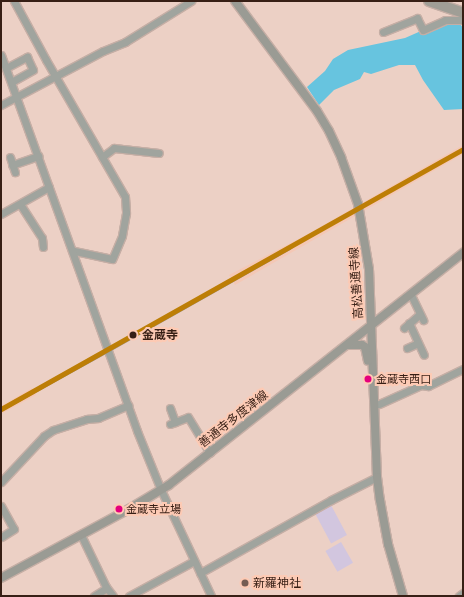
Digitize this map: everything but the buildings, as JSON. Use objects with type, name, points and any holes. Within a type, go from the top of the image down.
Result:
[{"type":"highway","points":[[429,1],[461,8]]},
{"type":"highway","points":[[448,1],[461,8]]},
{"type":"main road","name":"高松善通寺線","points":[[235,1],[317,111],[341,157],[358,204],[369,269],[378,477],[386,539],[403,596]]},
{"type":"main road","name":"善通寺多度津線","points":[[1,578],[161,490],[390,312],[463,253]]},
{"type":"main road","points":[[369,269],[372,279],[374,310],[382,313],[390,312]]},
{"type":"main road","points":[[360,335],[367,335],[372,339]]},
{"type":"main road","points":[[347,345],[357,344],[365,347],[370,381],[374,389]]},
{"type":"street","points":[[14,1],[125,197],[126,212],[122,236],[112,259],[73,251]]},
{"type":"street","points":[[1,105],[103,51],[125,42],[191,1]]},
{"type":"street","points":[[383,32],[406,19],[417,18],[423,30],[445,20],[463,20]]},
{"type":"street","points":[[1,55],[128,405],[161,490],[211,596]]},
{"type":"street","points":[[6,68],[27,57],[33,70],[11,82]]},
{"type":"street","points":[[102,156],[114,148],[159,153]]},
{"type":"street","points":[[10,157],[14,169],[38,156]]},
{"type":"street","points":[[1,214],[49,187]]},
{"type":"street","points":[[20,204],[42,238],[43,247]]},
{"type":"street","points":[[411,295],[421,317],[406,326],[418,343],[424,356]]},
{"type":"street","points":[[407,348],[418,343]]},
{"type":"street","points":[[379,404],[422,385],[428,386],[463,369]]},
{"type":"street","points":[[1,482],[44,436],[53,430],[87,419],[98,418],[128,405]]},
{"type":"street","points":[[170,408],[173,423],[188,416],[196,426],[210,453]]},
{"type":"street","points":[[200,573],[331,500],[378,477]]},
{"type":"street","points":[[1,506],[14,529],[1,537]]},
{"type":"street","points":[[81,535],[107,588],[113,596]]},
{"type":"street","points":[[129,596],[194,561]]},
{"type":"street","points":[[94,596],[107,588]]},
{"type":"street","points":[[459,596],[463,593]]},
{"type":"shaded area","points":[[463,145],[463,154],[235,285],[229,275],[306,235]]},
{"type":"shaded area","points":[[32,388],[36,395],[1,414],[1,406]]},
{"type":"shaded area","points":[[331,505],[347,535],[331,543],[315,513]]},
{"type":"shaded area","points":[[341,542],[353,563],[337,572],[325,551]]},
{"type":"water","points":[[446,20],[458,21],[463,28],[463,109],[444,110],[423,80],[415,65],[399,65],[371,74],[364,72],[360,79],[334,90],[319,105],[307,87],[325,71],[333,59],[348,50],[405,38]]},
{"type":"railway","points":[[1,411],[290,249],[306,238]]},
{"type":"transit line","points":[[1,409],[463,149]]},
{"type":"place","name":"金蔵寺","points":[[133,335]]},
{"type":"place","name":"金蔵寺西口","points":[[368,379]]},
{"type":"place","name":"金蔵寺立場","points":[[119,509]]},
{"type":"place","name":"新羅神社","points":[[245,583]]}]
